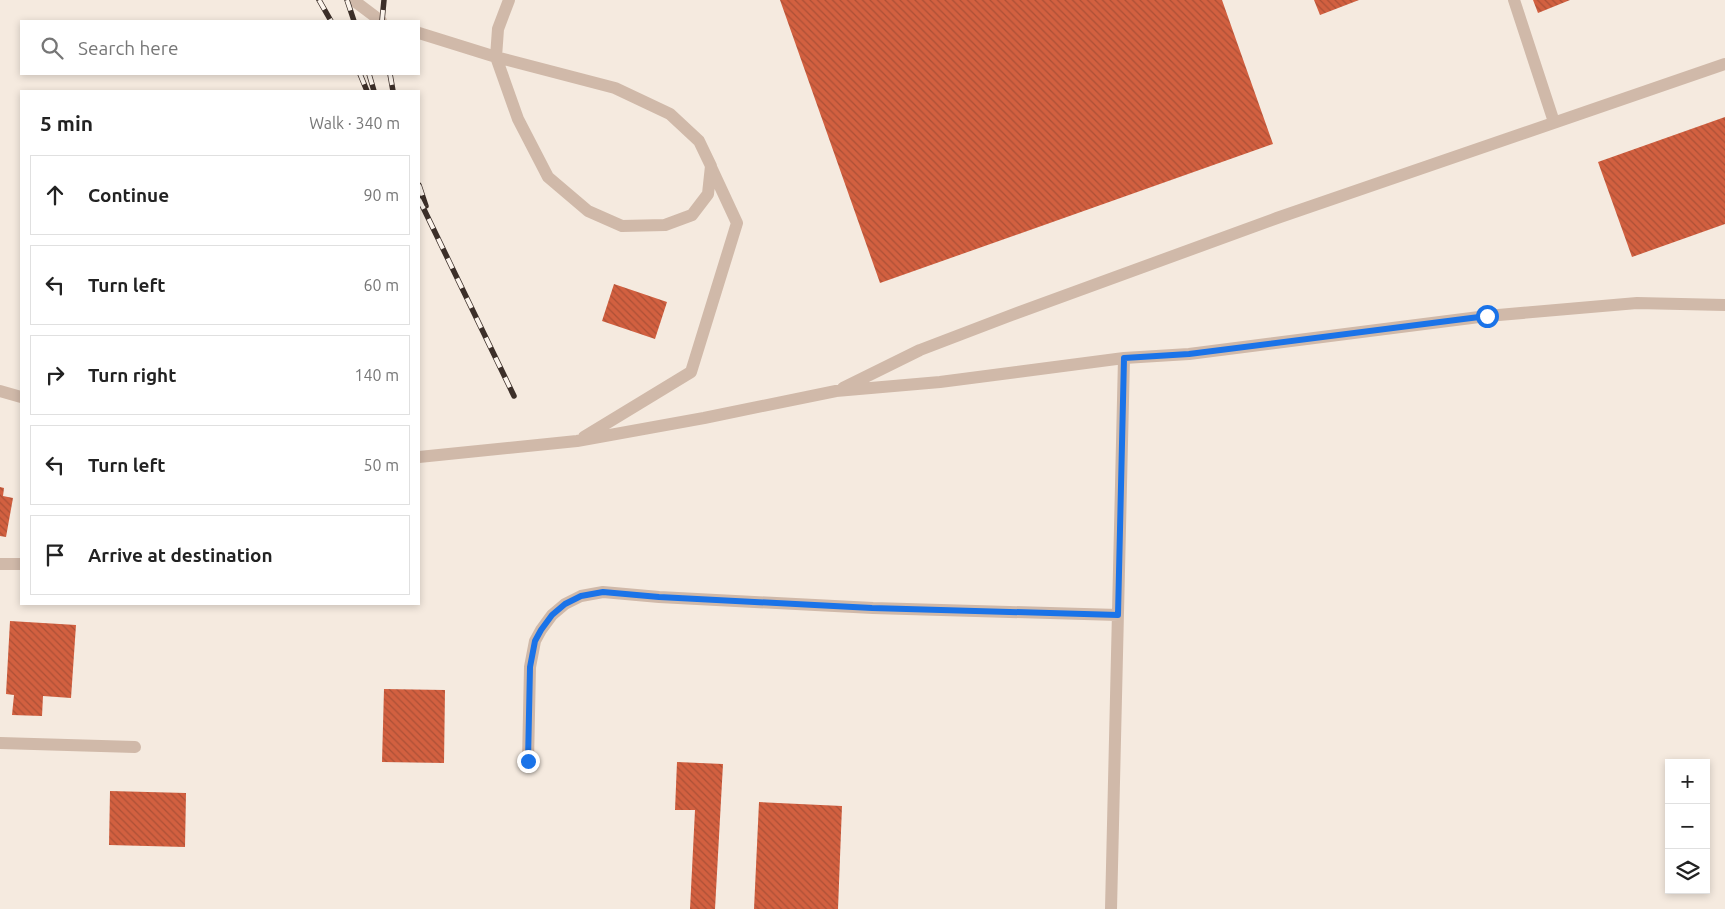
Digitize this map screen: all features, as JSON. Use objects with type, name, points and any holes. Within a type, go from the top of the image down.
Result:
[{"type":"street","points":[[353,0],[380,20]]},
{"type":"street","points":[[509,0],[498,29],[496,57],[518,119],[548,177],[588,211],[622,226],[665,225],[692,214],[708,194],[711,166]]},
{"type":"street","points":[[1514,0],[1554,122]]},
{"type":"street","points":[[420,33],[496,57],[615,88],[670,114],[699,141],[736,223],[691,372],[577,441]]},
{"type":"street","points":[[836,391],[920,350],[1009,316],[1278,218],[1725,64]]},
{"type":"street","points":[[420,457],[577,441],[836,391],[940,382],[1124,358],[1189,354],[1487,316],[1637,303],[1725,304]]},
{"type":"street","points":[[1111,909],[1124,358]]},
{"type":"street","points":[[0,391],[20,397]]},
{"type":"street","points":[[0,564],[20,564]]},
{"type":"street","points":[[528,761],[530,667],[535,641],[552,615],[565,604],[581,596],[603,592],[659,597],[872,608],[1118,615]]},
{"type":"street","points":[[0,743],[136,747]]},
{"type":"building","points":[[780,0],[1222,0],[1273,144],[880,283]]},
{"type":"building","points":[[1314,0],[1359,0],[1320,15]]},
{"type":"building","points":[[1533,0],[1570,0],[1538,13]]},
{"type":"building","points":[[1725,117],[1725,224],[1632,257],[1598,162]]},
{"type":"building","points":[[614,284],[667,302],[655,339],[602,321]]},
{"type":"building","points":[[0,487],[4,488],[3,496],[13,498],[6,537],[0,536]]},
{"type":"building","points":[[10,621],[76,625],[71,698],[43,696],[42,716],[12,715],[14,695],[6,694]]},
{"type":"building","points":[[384,689],[445,690],[444,763],[382,762]]},
{"type":"building","points":[[677,762],[723,764],[715,909],[690,909],[695,810],[675,810]]},
{"type":"building","points":[[110,791],[186,793],[185,847],[109,845]]},
{"type":"building","points":[[759,802],[842,806],[838,909],[754,909]]},
{"type":"railway","points":[[319,0],[330,20]]},
{"type":"railway","points":[[347,0],[354,20]]},
{"type":"railway","points":[[382,20],[384,0]]},
{"type":"railway","points":[[360,75],[367,90]]},
{"type":"railway","points":[[369,75],[374,90]]},
{"type":"railway","points":[[390,75],[393,90]]},
{"type":"railway","points":[[420,188],[426,206]]},
{"type":"railway","points":[[420,201],[514,396]]},
{"type":"route","points":[[528,761],[530,667],[535,641],[552,615],[565,604],[581,596],[603,592],[659,597],[872,608],[1118,615],[1124,358],[1189,354],[1487,316]]}]
